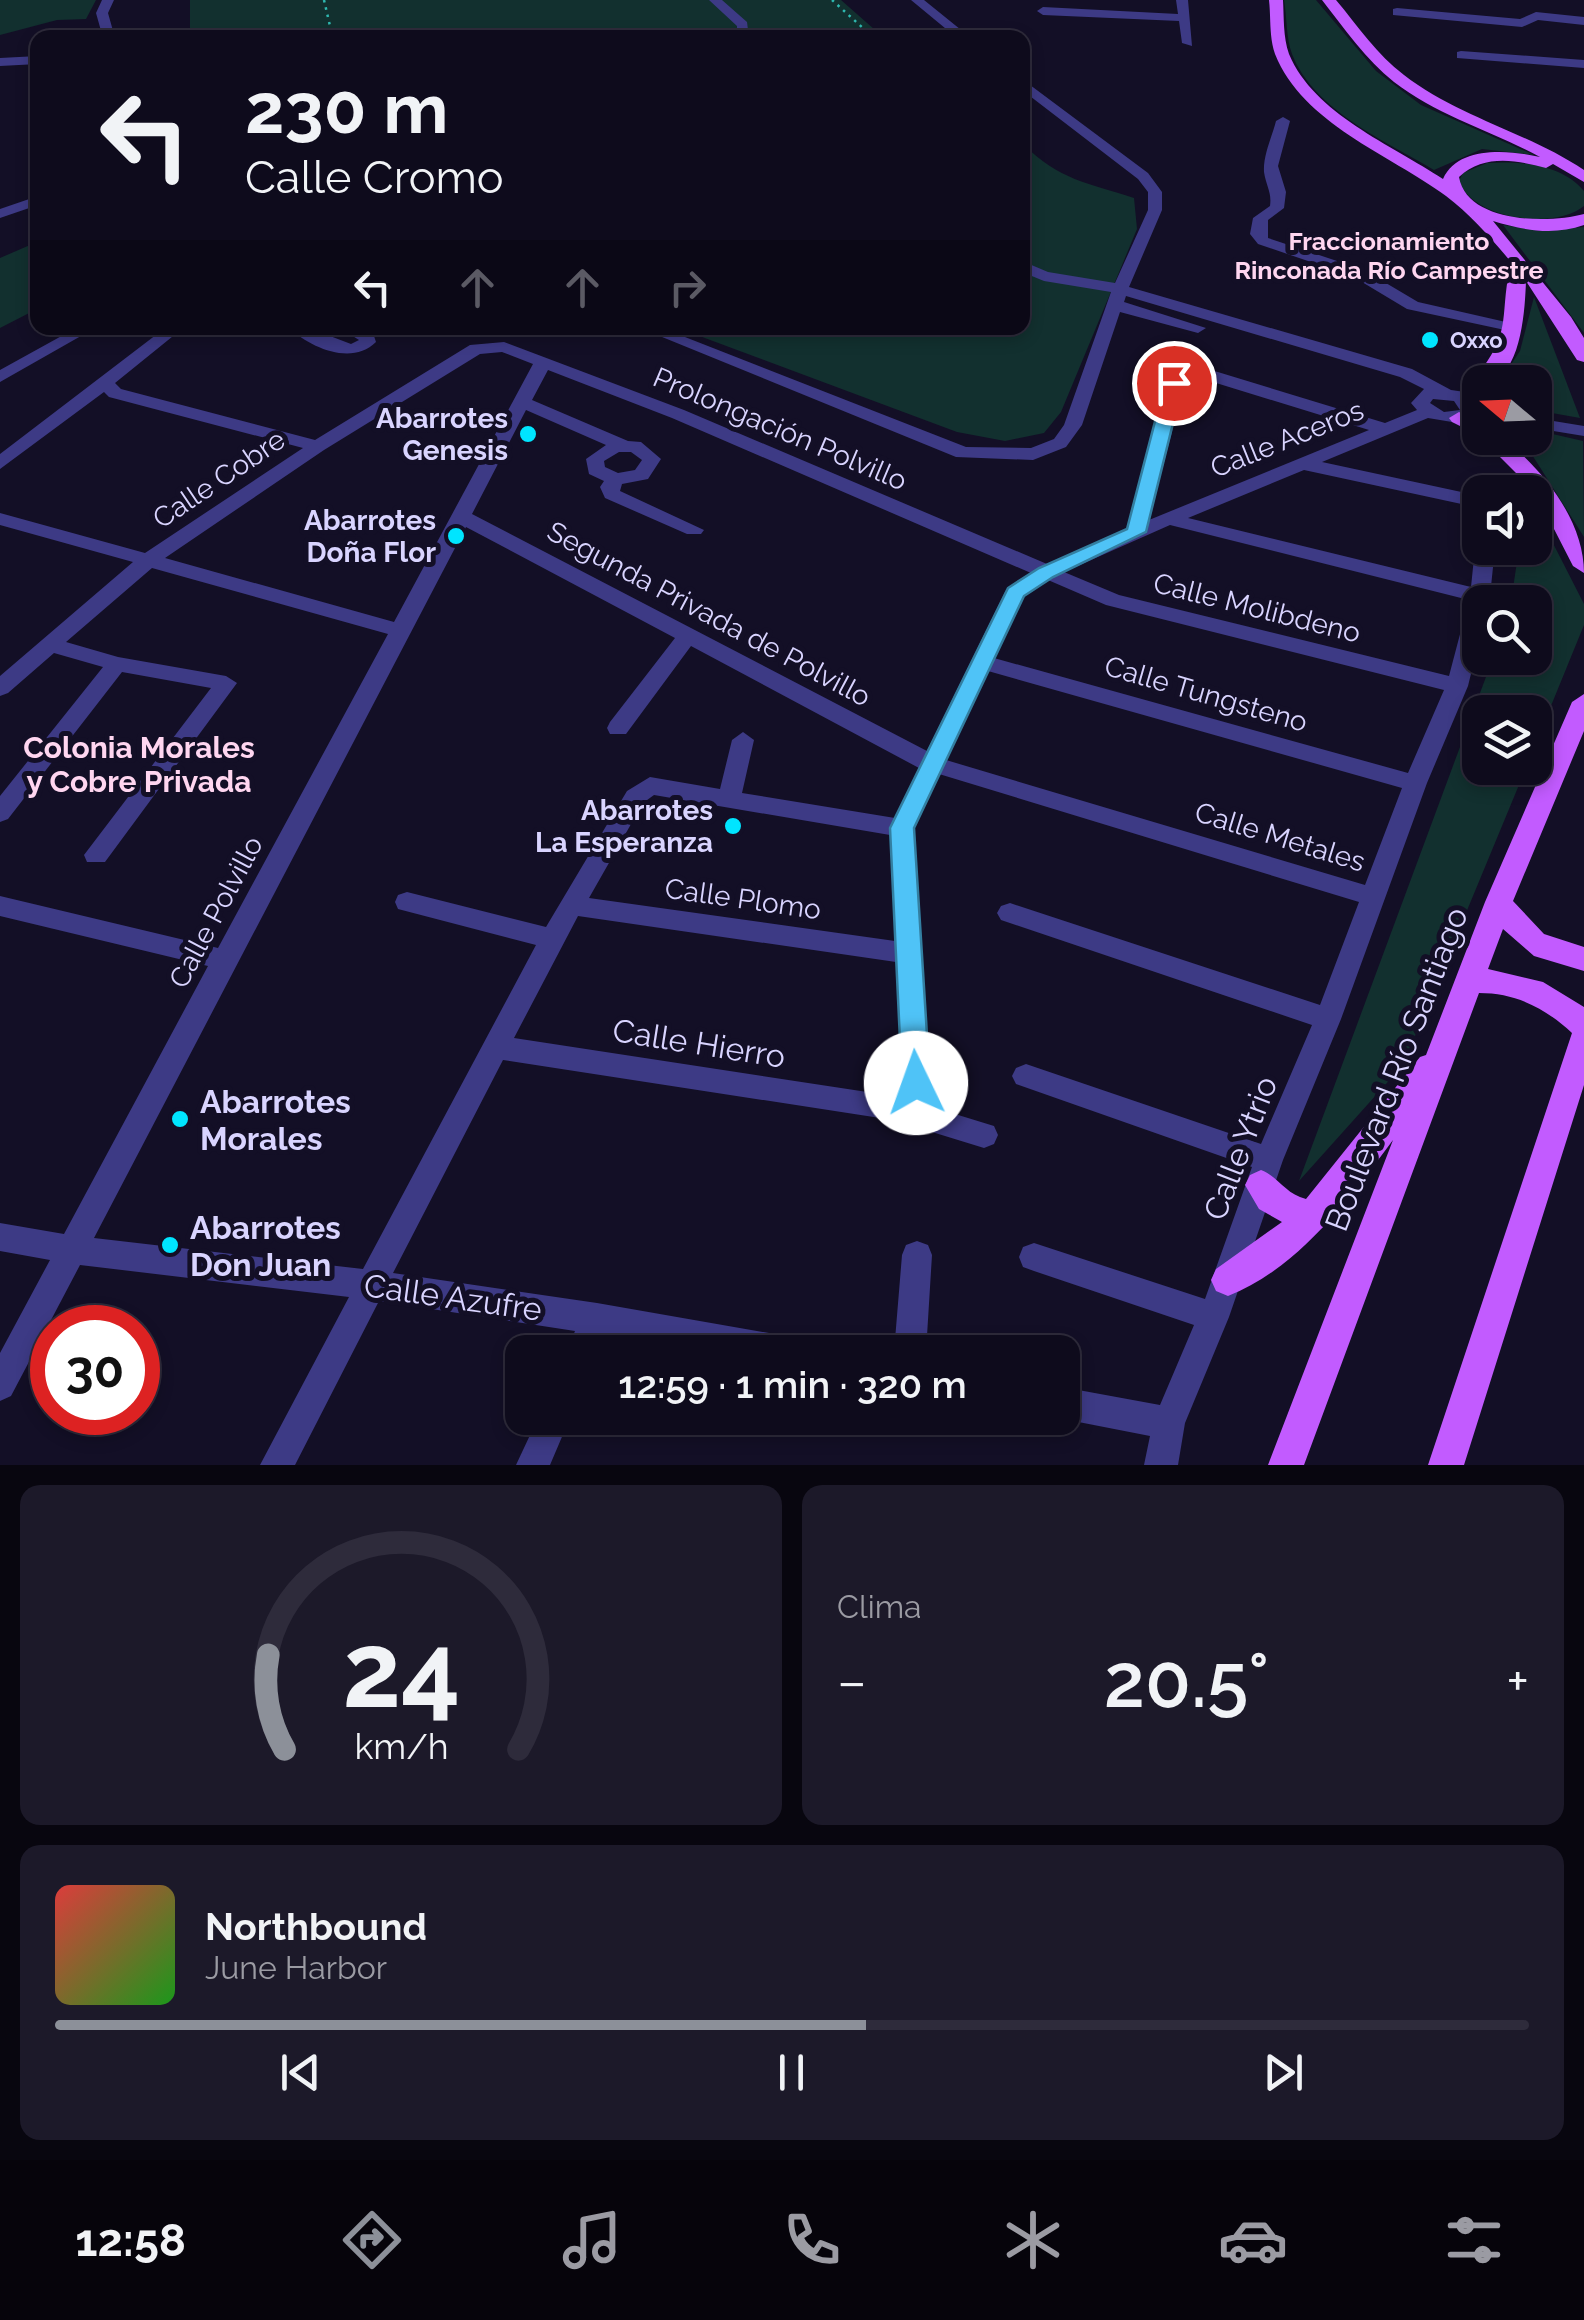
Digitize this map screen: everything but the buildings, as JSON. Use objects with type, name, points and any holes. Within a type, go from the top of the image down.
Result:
[{"type":"main road","points":[[1276,0],[1282,54],[1307,90],[1341,120],[1460,200],[1497,219],[1562,226],[1584,220]]},
{"type":"main road","points":[[1329,0],[1400,80],[1442,105],[1549,154],[1582,175]]},
{"type":"main road","points":[[1582,175],[1532,159],[1484,157],[1467,161],[1451,176],[1460,200],[1572,327],[1584,356]]},
{"type":"main road","points":[[1498,365],[1513,329],[1518,264]]},
{"type":"main road","points":[[1510,455],[1529,471],[1547,496],[1584,566]]},
{"type":"main road","name":"Boulevard Río Santiago","points":[[1286,1465],[1499,902],[1584,702]]},
{"type":"main road","points":[[1499,902],[1522,935],[1549,952],[1584,959]]},
{"type":"main road","points":[[1471,981],[1499,979],[1533,992],[1564,1006],[1584,1026]]},
{"type":"main road","points":[[1446,1465],[1584,1038]]},
{"type":"main road","points":[[1228,1280],[1262,1263],[1312,1215],[1446,1046]]},
{"type":"main road","points":[[1265,1172],[1272,1202],[1290,1212],[1312,1215]]},
{"type":"street","points":[[107,30],[102,13],[108,0]]},
{"type":"street","points":[[715,0],[743,25],[743,30]]},
{"type":"street","points":[[917,0],[955,30]]},
{"type":"street","points":[[1182,0],[1188,43]]},
{"type":"street","points":[[1524,0],[1536,16]]},
{"type":"street","points":[[1043,12],[1185,18]]},
{"type":"street","points":[[1397,12],[1522,23],[1536,16],[1584,21]]},
{"type":"street","points":[[1462,54],[1533,66],[1584,64]]},
{"type":"street","points":[[0,62],[30,60]]},
{"type":"street","points":[[666,335],[963,453],[1033,454],[1060,443],[1074,426],[1117,297],[1155,210],[1155,192],[1143,176],[1030,89]]},
{"type":"street","points":[[1283,121],[1270,162],[1270,178],[1279,192],[1276,208],[1261,218],[1258,234],[1263,240],[1358,272],[1412,306],[1513,329]]},
{"type":"street","points":[[0,214],[30,203]]},
{"type":"street","points":[[1030,270],[1398,384],[1425,403],[1462,409]]},
{"type":"street","points":[[1245,334],[1406,373],[1462,408]]},
{"type":"street","points":[[0,377],[70,335]]},
{"type":"street","points":[[0,462],[76,404],[109,387],[166,335]]},
{"type":"street","points":[[311,335],[342,350],[368,342],[364,335]]},
{"type":"street","name":"Prolongación Polvillo","points":[[490,346],[678,414],[1046,572]]},
{"type":"street","name":"Calle Cobre","points":[[0,688],[146,562],[318,446],[476,349],[490,346]]},
{"type":"street","points":[[1156,360],[1388,430]]},
{"type":"street","name":"Calle Polvillo","points":[[0,1385],[543,362]]},
{"type":"street","points":[[1136,532],[1180,367]]},
{"type":"street","points":[[109,387],[318,446]]},
{"type":"street","points":[[520,400],[649,454],[652,464],[642,475],[616,479],[600,474],[596,459],[606,450],[625,446]]},
{"type":"street","points":[[1425,403],[1462,409]]},
{"type":"street","name":"Calle Aceros","points":[[893,1108],[916,1083],[902,828],[1015,592],[1046,572],[1136,532],[1388,430],[1425,403]]},
{"type":"street","points":[[1552,426],[1584,432]]},
{"type":"street","points":[[1304,464],[1462,498]]},
{"type":"street","points":[[616,479],[609,486],[612,494],[694,530]]},
{"type":"street","name":"Segunda Privada de Polvillo","points":[[460,516],[930,763]]},
{"type":"street","points":[[0,519],[399,630]]},
{"type":"street","points":[[1170,519],[1462,592]]},
{"type":"street","name":"Calle Molibdeno","points":[[1046,572],[1113,600],[1458,686]]},
{"type":"street","points":[[618,728],[686,638]]},
{"type":"street","points":[[52,645],[117,664],[226,683],[96,854]]},
{"type":"street","name":"Calle Tungsteno","points":[[981,662],[1415,783]]},
{"type":"street","points":[[0,813],[117,664]]},
{"type":"street","name":"Calle Metales","points":[[930,763],[1374,897],[1462,670]]},
{"type":"street","points":[[729,800],[743,740]]},
{"type":"street","points":[[276,1465],[552,939],[635,797],[650,786],[902,828]]},
{"type":"street","name":"Calle Ytrio","points":[[1161,1465],[1169,1422],[1214,1317],[1265,1172],[1374,897]]},
{"type":"street","points":[[407,902],[552,939]]},
{"type":"street","points":[[0,906],[225,960]]},
{"type":"street","name":"Calle Plomo","points":[[570,906],[908,953]]},
{"type":"street","points":[[1010,913],[1328,1019]]},
{"type":"street","name":"Calle Hierro","points":[[495,1047],[893,1108],[984,1136]]},
{"type":"street","points":[[1026,1076],[1265,1172]]},
{"type":"street","name":"Calle Azufre","points":[[0,1237],[70,1251],[369,1284],[692,1335]]},
{"type":"street","points":[[911,1335],[917,1255]]},
{"type":"street","points":[[1034,1257],[1214,1317]]},
{"type":"street","points":[[590,1335],[597,1318]]},
{"type":"street","points":[[1080,1406],[1169,1422]]},
{"type":"street","points":[[533,1465],[546,1435]]},
{"type":"path","points":[[324,0],[333,30]]},
{"type":"path","points":[[832,0],[865,30]]},
{"type":"green space","points":[[0,0],[96,0],[86,19],[57,20],[0,35]]},
{"type":"green space","points":[[190,0],[841,0],[875,30],[190,30]]},
{"type":"green space","points":[[1284,0],[1316,0],[1376,71],[1421,105],[1534,155],[1482,149],[1434,170],[1374,136],[1334,108],[1302,74],[1290,48]]},
{"type":"green space","points":[[1030,150],[1062,173],[1134,198],[1137,229],[1061,412],[1044,433],[1005,441],[957,432],[697,335],[1030,335]]},
{"type":"green space","points":[[1487,163],[1526,164],[1564,175],[1584,191],[1584,206],[1554,218],[1535,219],[1480,205],[1459,181],[1463,173]]},
{"type":"green space","points":[[1503,225],[1539,231],[1584,227],[1584,333]]},
{"type":"green space","points":[[30,245],[30,313],[0,328],[0,258]]},
{"type":"green space","points":[[1534,297],[1580,418],[1552,413],[1552,365],[1511,365],[1520,351]]},
{"type":"green space","points":[[1552,434],[1583,441],[1584,537],[1552,486],[1552,475],[1545,475],[1532,455],[1552,455]]},
{"type":"green space","points":[[1552,541],[1584,604],[1584,625],[1552,703],[1552,695],[1479,695],[1487,675],[1552,675],[1552,585],[1514,585],[1516,565],[1552,565]]},
{"type":"green space","points":[[1462,742],[1462,785],[1519,785],[1403,1065],[1299,1181]]},
{"type":"place","name":"Oxxo","points":[[1430,340]]},
{"type":"place","name":"Abarrotes Genesis","points":[[528,434]]},
{"type":"place","name":"Abarrotes Doña Flor","points":[[456,536]]},
{"type":"place","name":"Abarrotes La Esperanza","points":[[733,826]]},
{"type":"place","name":"Abarrotes Morales","points":[[180,1119]]},
{"type":"place","name":"Abarrotes Don Juan","points":[[170,1245]]},
{"type":"district","name":"Fraccionamiento Rinconada Río Campestre","points":[[1389,256]]},
{"type":"district","name":"Colonia Morales y Cobre Privada","points":[[139,764]]},
{"type":"route","points":[[916,1083],[902,828],[1015,592],[1046,572],[1136,532],[1174,383]]}]
